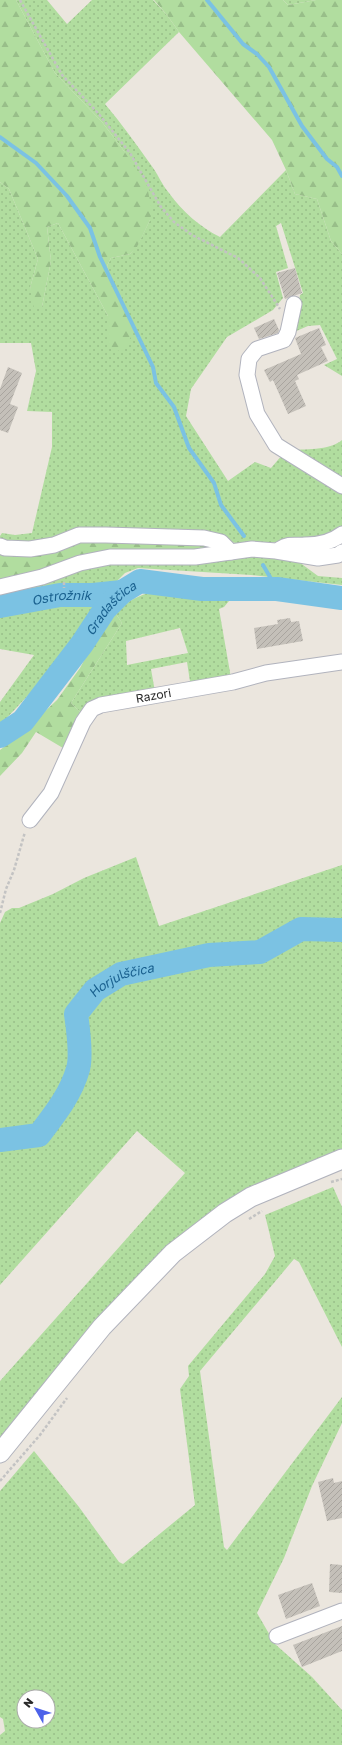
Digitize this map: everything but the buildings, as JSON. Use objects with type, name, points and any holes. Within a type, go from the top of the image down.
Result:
[{"type":"street","points":[[294,304],[288,332],[284,340],[256,349],[249,359],[247,374],[257,414],[276,446],[342,486]]},
{"type":"street","points":[[276,551],[287,544],[321,544],[335,540],[342,534]]},
{"type":"street","points":[[0,546],[5,548],[30,549],[54,545],[79,535],[106,535],[204,538],[221,542],[231,552]]},
{"type":"street","points":[[0,587],[42,577],[80,562],[110,557],[195,557],[252,549],[276,551],[318,558],[338,555],[342,552]]},
{"type":"street","name":"Razori","points":[[30,820],[51,793],[83,722],[92,709],[101,705],[233,682],[266,673],[342,662]]},
{"type":"street","points":[[0,1453],[102,1327],[173,1253],[225,1213],[251,1197],[342,1159]]},
{"type":"street","points":[[276,1636],[342,1611]]},
{"type":"path","points":[[20,0],[62,75],[98,113],[130,152],[161,207],[174,222],[192,235],[238,258],[260,278],[290,324]]},
{"type":"path","points":[[0,913],[22,840],[30,820]]},
{"type":"path","points":[[329,1183],[342,1179]]},
{"type":"path","points":[[246,1221],[264,1210]]},
{"type":"path","points":[[0,1481],[40,1435],[69,1395]]},
{"type":"green space","points":[[0,0],[16,0],[55,73],[102,122],[124,151],[147,186],[152,211],[150,220],[136,249],[130,254],[111,258],[107,266],[133,324],[132,335],[124,349],[117,351],[108,344],[108,316],[58,223],[47,227],[51,261],[42,307],[34,308],[30,288],[38,259],[9,189],[0,182]]},
{"type":"green space","points":[[16,0],[47,0],[67,24],[92,0],[153,0],[167,15],[179,32],[105,104],[140,149],[174,200],[192,218],[206,229],[220,237],[286,170],[295,194],[317,199],[331,241],[342,254],[342,376],[324,365],[337,359],[320,325],[308,326],[294,332],[300,295],[303,293],[281,223],[276,226],[288,268],[276,272],[283,298],[273,310],[227,337],[191,389],[186,416],[228,481],[255,462],[271,468],[283,454],[342,489],[342,530],[332,537],[245,545],[231,542],[225,535],[185,533],[33,546],[0,541],[0,536],[2,533],[15,535],[32,533],[52,447],[52,412],[27,411],[36,371],[31,343],[0,343],[0,182],[9,189],[38,259],[30,288],[42,307],[51,261],[47,227],[58,223],[108,316],[108,344],[111,277],[107,266],[111,258],[130,254],[136,248],[150,220],[124,151],[102,122],[55,73]]},
{"type":"green space","points":[[154,0],[283,0],[288,5],[316,0],[342,0],[342,254],[331,241],[317,199],[295,194],[272,140],[179,32]]},
{"type":"green space","points":[[283,0],[316,0],[288,5]]},
{"type":"green space","points":[[342,440],[342,483],[288,450],[323,448],[337,444]]},
{"type":"green space","points":[[81,540],[215,544],[210,549],[41,573],[0,581],[0,550]]},
{"type":"green space","points":[[262,555],[299,562],[318,576],[342,578],[342,585],[251,575],[138,568],[125,573],[108,590],[54,668],[0,725],[0,702],[34,655],[0,649],[0,592],[111,561]]},
{"type":"green space","points":[[148,593],[210,601],[229,601],[224,607],[219,609],[231,678],[191,688],[187,662],[151,669],[155,692],[81,713],[71,703],[122,623],[116,614],[126,603]],"holes":[[[180,628],[188,653],[127,665],[126,641]]]},
{"type":"green space","points":[[116,614],[122,623],[71,703],[81,713],[63,748],[36,732],[22,753],[0,776],[0,750],[21,734],[57,700],[80,668],[95,640]]},
{"type":"green space","points":[[136,857],[159,926],[342,865],[342,1153],[222,1204],[190,1229],[0,1443],[0,1381],[185,1173],[137,1131],[0,1285],[0,923],[5,912],[12,908],[19,908],[53,894],[84,878]]},
{"type":"green space","points":[[333,1187],[342,1207],[342,1347],[299,1262],[294,1259],[200,1371],[224,1547],[227,1550],[342,1397],[342,1423],[312,1486],[284,1558],[257,1613],[275,1644],[312,1677],[342,1710],[342,1745],[0,1745],[0,1735],[5,1731],[3,1719],[0,1717],[0,1491],[34,1451],[79,1507],[119,1562],[123,1564],[195,1505],[180,1389],[189,1376],[188,1366],[265,1274],[275,1256],[265,1215]]},
{"type":"waterway","points":[[207,0],[243,44],[257,54],[269,67],[302,126],[327,159],[337,167],[342,176]]},
{"type":"waterway","points":[[0,137],[36,163],[67,196],[90,228],[100,257],[153,367],[156,383],[174,407],[189,448],[214,483],[221,505],[244,536]]},
{"type":"waterway","points":[[263,565],[277,589]]},
{"type":"waterway","name":"Gradaščica","points":[[0,736],[23,721],[82,644],[105,609],[122,592],[140,581],[202,589],[277,589],[342,598]]},
{"type":"waterway","name":"Ostrožnik","points":[[0,606],[60,595],[93,595],[122,592]]},
{"type":"waterway","name":"Horjulščica","points":[[0,1140],[39,1135],[62,1104],[75,1078],[79,1063],[80,1049],[76,1014],[95,990],[121,974],[209,955],[260,952],[301,929],[342,930]]}]
